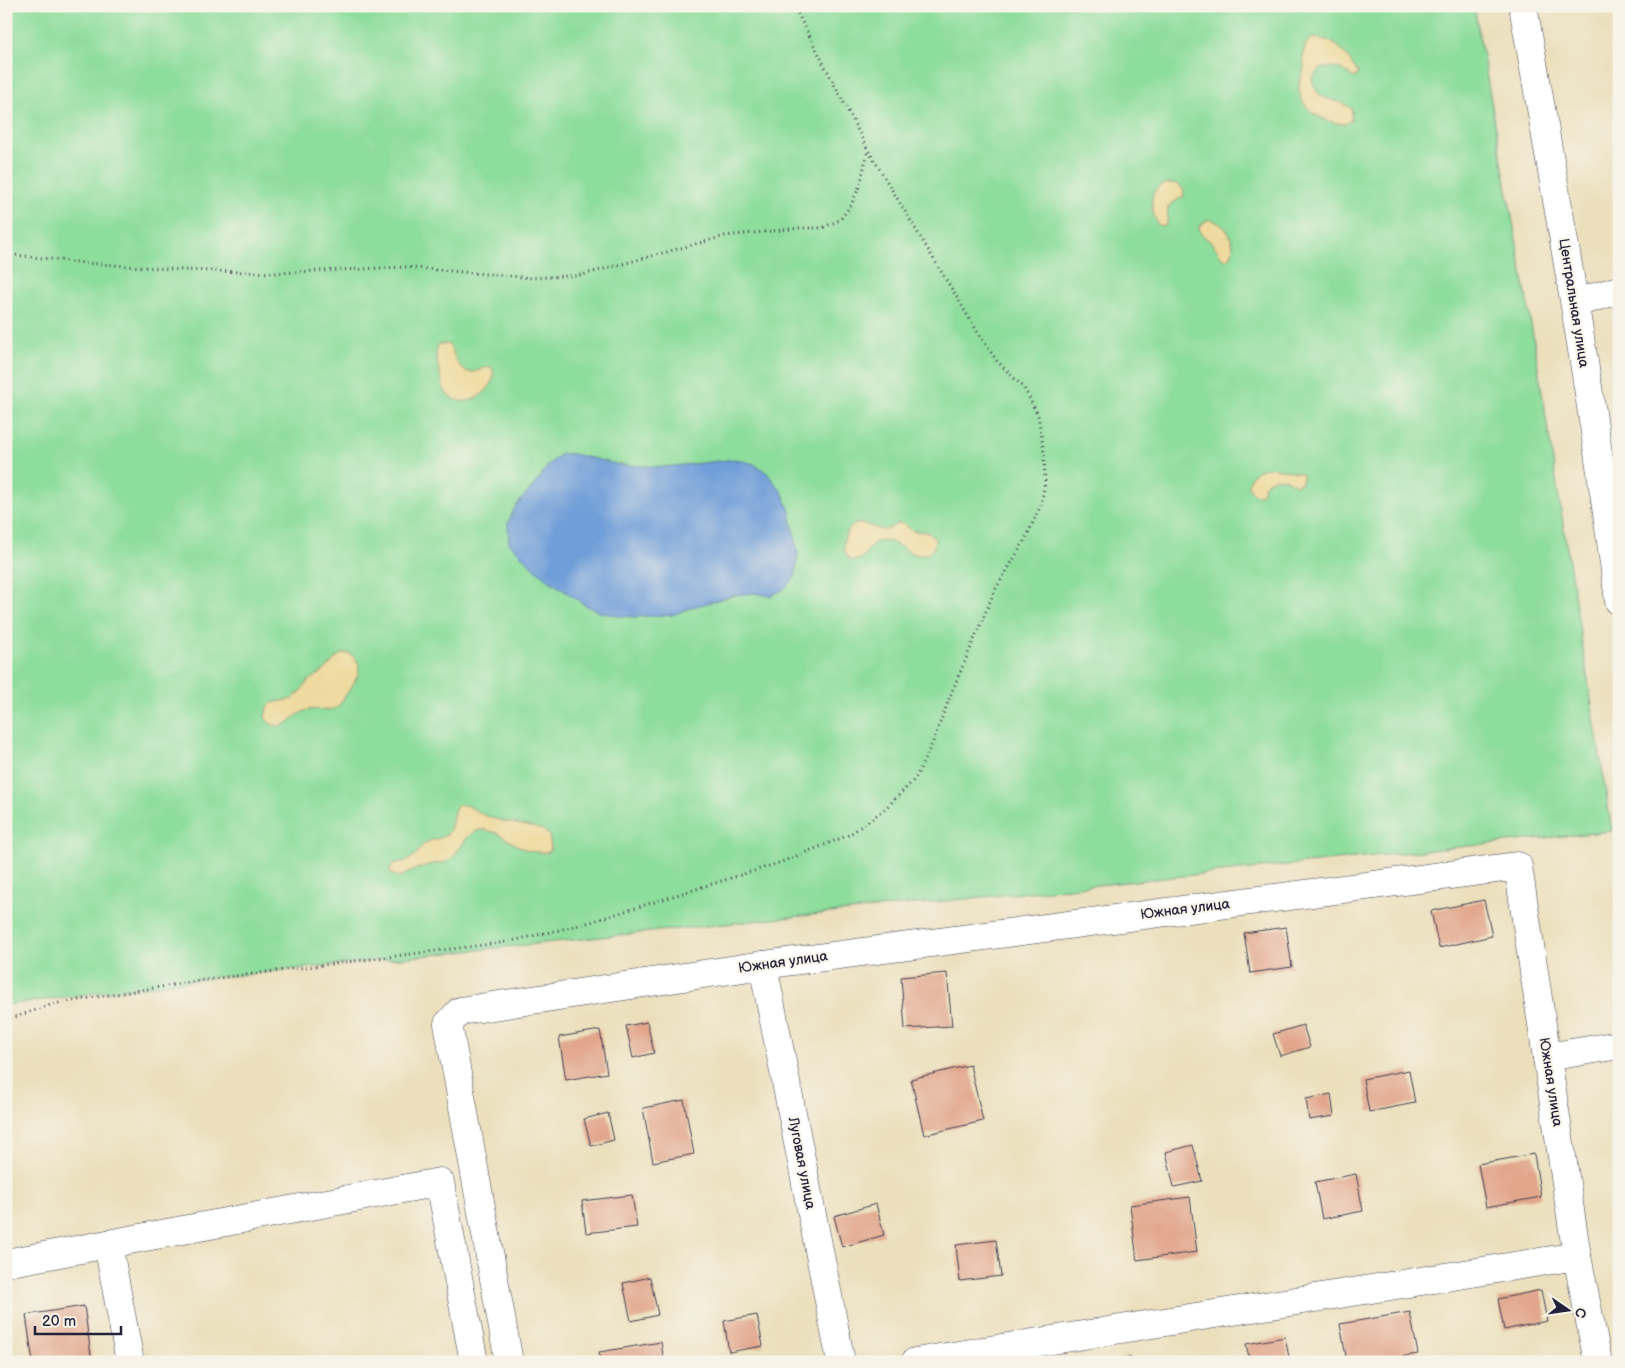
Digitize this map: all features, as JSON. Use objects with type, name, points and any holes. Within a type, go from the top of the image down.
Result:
[{"type":"street","name":"Центральная улица","points":[[1522,6],[1575,303],[1619,601]]},
{"type":"street","points":[[1575,303],[1619,290]]},
{"type":"street","name":"Южная улица","points":[[509,1362],[448,1024],[460,1011],[763,965],[1518,866],[1577,1256],[1598,1362]]},
{"type":"street","name":"Луговая улица","points":[[763,965],[841,1362]]},
{"type":"street","points":[[1547,1057],[1619,1045]]},
{"type":"street","points":[[6,1263],[440,1182],[474,1362]]},
{"type":"street","points":[[108,1244],[130,1362]]},
{"type":"street","points":[[915,1362],[1577,1256]]},
{"type":"path","points":[[6,1020],[53,1004],[204,980],[508,942],[584,924],[779,863],[849,835],[884,810],[915,779],[932,744],[995,590],[1024,542],[1042,505],[1045,483],[1044,452],[1038,415],[1024,388],[997,361],[976,331],[868,150],[794,6]]},
{"type":"path","points":[[6,254],[86,263],[193,271],[276,274],[404,267],[532,278],[582,275],[725,236],[800,228],[822,228],[840,220],[851,206],[860,185],[868,150]]},
{"type":"green space","points":[[6,6],[1474,6],[1530,317],[1612,831],[211,978],[6,1005]]},
{"type":"sand","points":[[1312,38],[1335,44],[1345,54],[1358,73],[1354,78],[1338,68],[1331,67],[1320,69],[1312,79],[1318,93],[1352,109],[1351,120],[1345,124],[1330,121],[1315,114],[1304,104],[1301,97],[1299,86],[1304,69],[1304,50],[1306,44]]},
{"type":"sand","points":[[1171,183],[1177,184],[1183,189],[1184,196],[1169,205],[1166,226],[1158,225],[1153,212],[1152,199],[1157,188]]},
{"type":"sand","points":[[1207,220],[1220,224],[1229,234],[1233,248],[1228,260],[1223,259],[1212,243],[1201,234],[1199,227]]},
{"type":"sand","points":[[439,344],[448,344],[459,365],[466,371],[474,372],[486,367],[492,367],[492,383],[487,390],[473,399],[465,401],[456,400],[449,396],[444,388],[437,360],[436,354]]},
{"type":"sand","points":[[1270,467],[1301,473],[1303,476],[1301,483],[1296,485],[1286,479],[1274,478],[1266,483],[1261,495],[1254,494],[1248,486],[1251,478],[1258,470]]},
{"type":"sand","points":[[899,523],[904,524],[913,531],[928,532],[935,539],[934,548],[928,553],[921,555],[909,552],[890,541],[883,540],[873,544],[860,559],[849,559],[844,543],[845,537],[853,525],[863,524],[885,530]]},
{"type":"sand","points":[[348,653],[358,662],[358,673],[353,685],[336,708],[308,710],[287,723],[277,726],[271,724],[265,718],[267,708],[272,703],[292,699],[308,681],[325,670],[336,658],[341,654]]},
{"type":"sand","points":[[459,805],[469,807],[491,818],[543,830],[549,835],[551,848],[549,852],[528,850],[501,835],[478,830],[469,836],[449,861],[424,866],[400,877],[393,875],[390,871],[392,864],[409,860],[425,843],[441,838],[448,833],[454,810]]},
{"type":"water","points":[[561,454],[574,454],[620,465],[665,467],[736,459],[754,464],[767,473],[782,492],[790,511],[798,554],[795,578],[784,589],[771,596],[754,593],[735,595],[672,615],[618,616],[600,612],[585,605],[547,579],[509,543],[508,523],[515,507],[549,464]]},
{"type":"building","points":[[1484,900],[1492,936],[1439,948],[1431,911]]},
{"type":"building","points":[[1286,927],[1292,967],[1250,973],[1244,933]]},
{"type":"building","points":[[947,973],[952,1026],[905,1029],[901,977]]},
{"type":"building","points":[[647,1022],[654,1053],[633,1058],[626,1026]]},
{"type":"building","points":[[1303,1025],[1310,1047],[1280,1056],[1273,1034]]},
{"type":"building","points":[[600,1030],[607,1073],[566,1080],[559,1037]]},
{"type":"building","points":[[970,1065],[983,1121],[924,1135],[911,1079]]},
{"type":"building","points":[[1409,1070],[1415,1103],[1369,1112],[1363,1079]]},
{"type":"building","points":[[1331,1094],[1334,1116],[1309,1120],[1306,1099]]},
{"type":"building","points":[[684,1100],[694,1154],[653,1162],[643,1108]]},
{"type":"building","points":[[608,1113],[614,1140],[591,1146],[584,1119]]},
{"type":"building","points":[[1193,1145],[1202,1181],[1174,1187],[1166,1152]]},
{"type":"building","points":[[1534,1154],[1541,1197],[1486,1207],[1478,1164]]},
{"type":"building","points":[[1356,1174],[1363,1211],[1322,1219],[1315,1182]]},
{"type":"building","points":[[632,1195],[637,1227],[586,1233],[582,1201]]},
{"type":"building","points":[[1190,1197],[1197,1252],[1137,1260],[1130,1205]]},
{"type":"building","points":[[876,1204],[884,1235],[842,1247],[834,1216]]},
{"type":"building","points":[[996,1240],[1001,1276],[960,1281],[956,1245]]},
{"type":"building","points":[[650,1277],[658,1315],[631,1321],[623,1283]]},
{"type":"building","points":[[1541,1290],[1547,1321],[1504,1330],[1498,1299]]},
{"type":"building","points":[[84,1306],[92,1362],[33,1362],[26,1315]]},
{"type":"building","points":[[1410,1312],[1418,1354],[1370,1362],[1347,1362],[1340,1324]]},
{"type":"building","points":[[757,1315],[763,1346],[729,1352],[724,1321]]},
{"type":"building","points":[[1285,1337],[1290,1362],[1250,1362],[1246,1344]]},
{"type":"building","points":[[661,1342],[664,1362],[601,1362],[599,1352]]},
{"type":"building","points":[[1130,1357],[1131,1362],[1114,1361]]}]
